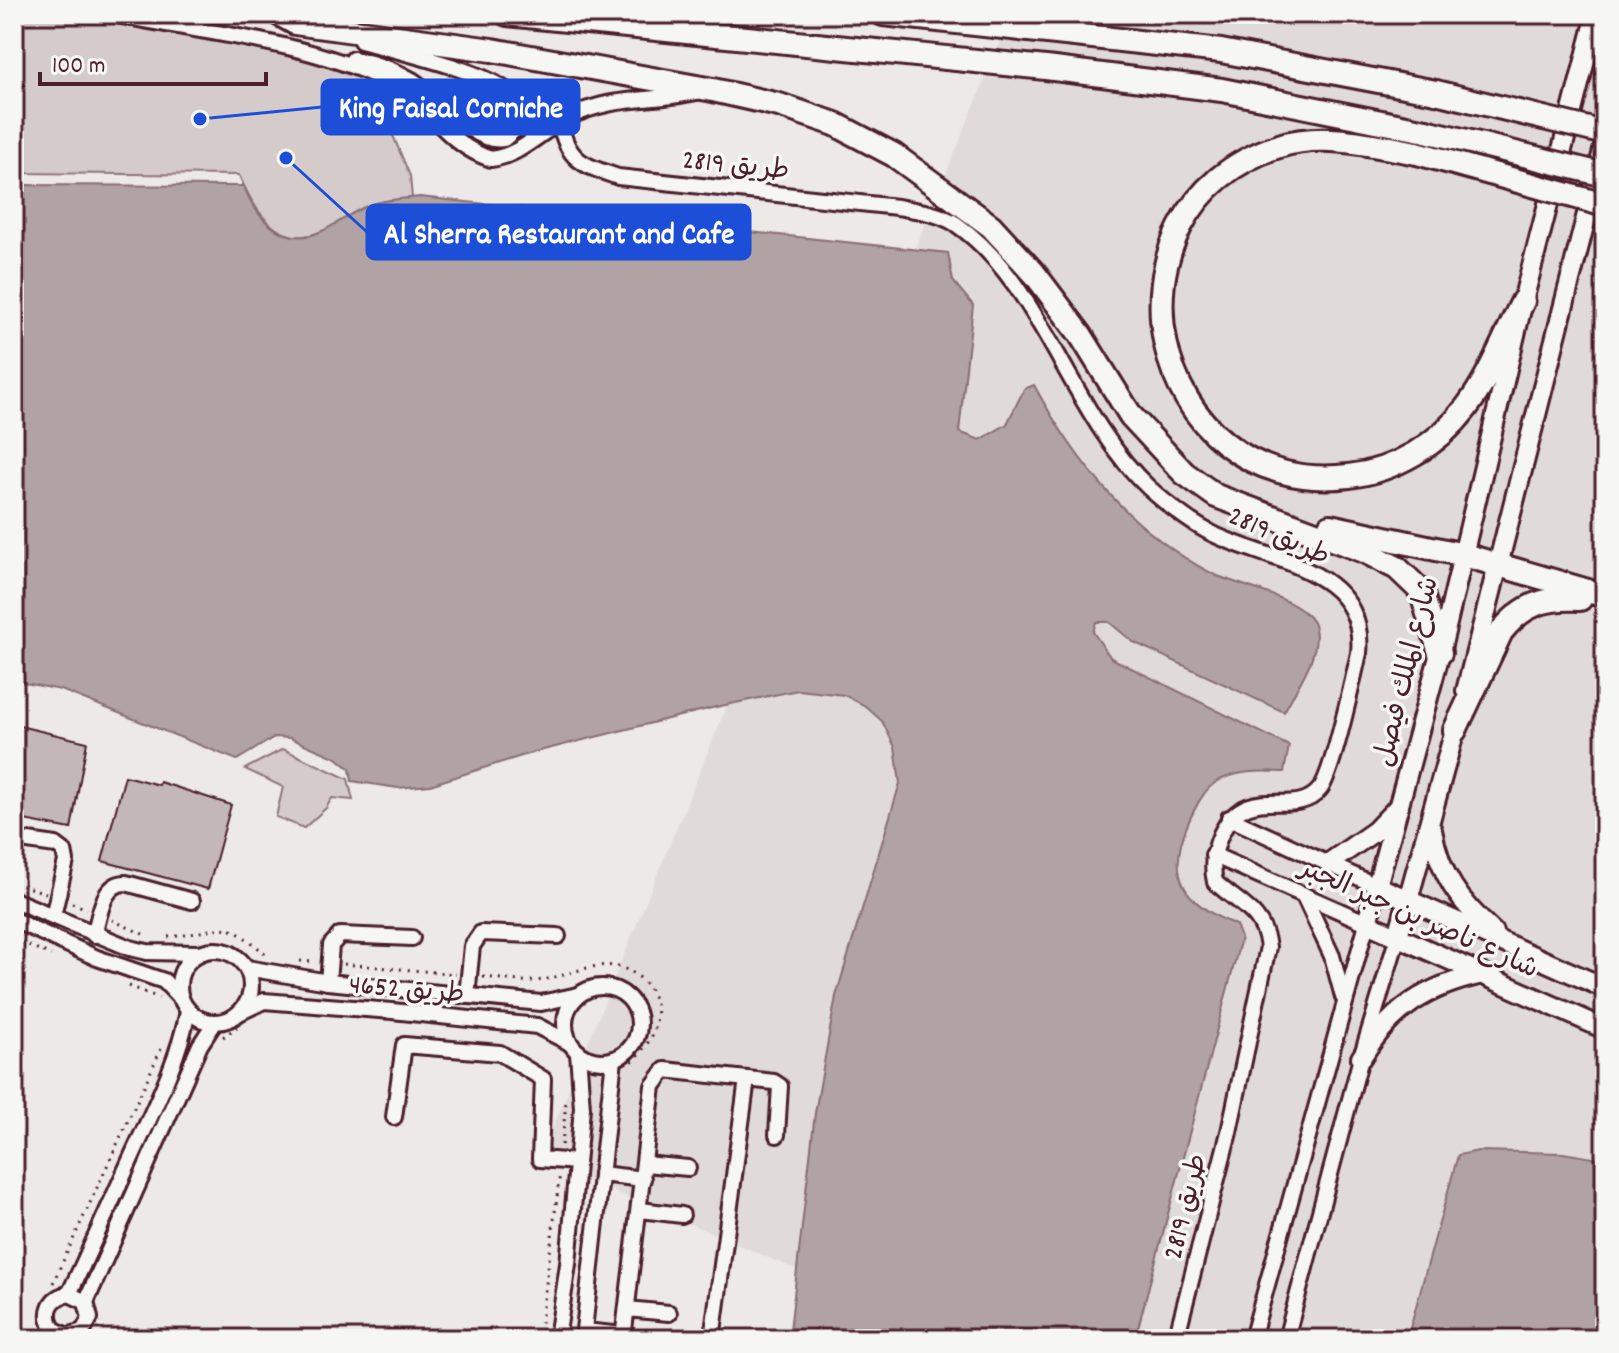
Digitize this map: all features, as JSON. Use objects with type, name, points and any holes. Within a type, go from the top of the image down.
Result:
[{"type":"highway","points":[[507,14],[1075,71],[1222,90],[1426,131],[1605,175]]},
{"type":"highway","points":[[883,14],[1046,29],[1221,51],[1436,92],[1605,133]]},
{"type":"highway","points":[[287,18],[492,50],[779,105],[835,124],[894,155],[991,226],[1034,273],[1080,334],[1131,416],[1184,473],[1216,496],[1364,551],[1397,568],[1421,591],[1440,653]]},
{"type":"highway","points":[[1523,301],[1466,408],[1438,438],[1404,460],[1366,474],[1328,479],[1289,474],[1265,466],[1221,440],[1194,413],[1175,379],[1162,341],[1159,301],[1166,261],[1181,223],[1207,189],[1241,162],[1281,145],[1324,139],[1417,153],[1605,205]]},
{"type":"highway","points":[[1258,511],[1464,555],[1605,598]]},
{"type":"highway","points":[[1455,730],[1501,632],[1519,612],[1554,598],[1605,598]]},
{"type":"main road","name":"شارع الملك فيصل","points":[[1367,923],[1440,653],[1523,301],[1597,14]]},
{"type":"main road","points":[[1398,936],[1499,565],[1605,143]]},
{"type":"main road","points":[[1329,863],[1375,831],[1401,804]]},
{"type":"main road","points":[[1431,823],[1446,879],[1463,905],[1506,945]]},
{"type":"main road","name":"شارع ناصر بن جبر الجبر","points":[[1379,887],[1605,988]]},
{"type":"main road","name":"شارع ناصر بن جبر الجبر","points":[[1367,923],[1605,1029]]},
{"type":"main road","points":[[1361,1058],[1377,1032],[1411,1001],[1452,981],[1483,974]]},
{"type":"street","points":[[113,14],[322,56],[352,59],[395,71],[429,91],[483,138],[504,139],[518,127],[517,103],[504,88],[440,63],[287,18]]},
{"type":"street","points":[[322,56],[372,74],[404,90],[434,114],[461,145],[491,159],[518,151],[560,122],[620,100],[682,95],[707,89]]},
{"type":"street","name":"طريق 2819","points":[[560,122],[569,153],[582,163],[618,177],[897,207],[954,222],[972,237],[1022,298],[1096,423],[1119,456],[1148,488],[1214,534],[1291,563],[1341,593],[1354,610],[1361,631],[1359,653],[1325,783],[1306,800],[1269,801],[1244,806],[1229,818]]},
{"type":"street","points":[[1213,855],[1229,818]]},
{"type":"street","name":"شارع ناصر بن جبر الجبر","points":[[1229,818],[1379,887]]},
{"type":"street","points":[[14,839],[56,845],[64,851],[66,861],[53,916]]},
{"type":"street","name":"طريق 2819","points":[[1176,1339],[1229,1132],[1268,947],[1266,930],[1256,913],[1215,882],[1213,855]]},
{"type":"street","name":"شارع ناصر بن جبر الجبر","points":[[1213,855],[1367,923]]},
{"type":"street","points":[[94,935],[108,891],[121,883],[192,901]]},
{"type":"street","points":[[1302,894],[1323,934],[1343,999]]},
{"type":"street","points":[[14,900],[94,935],[147,952],[220,950],[231,953],[247,968],[251,992],[242,1018],[215,1022],[188,1011],[164,981],[97,958],[14,920]]},
{"type":"street","name":"شارع الملك فيصل","points":[[1252,1339],[1343,999],[1367,923]]},
{"type":"street","points":[[467,996],[472,946],[481,933],[558,936]]},
{"type":"street","points":[[328,982],[331,945],[340,935],[412,938]]},
{"type":"street","points":[[1286,1339],[1361,1058],[1398,936]]},
{"type":"street","points":[[179,997],[181,971],[198,953]]},
{"type":"street","name":"طريق 4652","points":[[247,968],[328,982],[541,1003],[578,995]]},
{"type":"street","points":[[557,1339],[582,1108],[574,1048],[565,1019],[578,995],[605,987],[630,1000],[637,1011],[639,1032],[635,1042],[614,1059],[601,1061],[574,1048]]},
{"type":"street","name":"طريق 4652","points":[[242,1018],[264,1001],[392,1011],[537,1026],[574,1048]]},
{"type":"street","points":[[69,1294],[158,1099],[183,1038],[188,1011]]},
{"type":"street","points":[[86,1302],[69,1294],[55,1299],[48,1314],[49,1322],[60,1334],[67,1336],[83,1331],[90,1318],[86,1302],[200,1045],[215,1022]]},
{"type":"street","points":[[394,1117],[404,1045],[500,1053],[543,1079],[538,1155],[543,1160],[577,1162]]},
{"type":"street","points":[[614,1059],[583,1335],[624,1337],[653,1086],[660,1074],[665,1070],[774,1082],[780,1086],[777,1135]]},
{"type":"street","points":[[712,1339],[747,1079]]},
{"type":"street","points":[[601,1174],[688,1168]]},
{"type":"street","points":[[640,1210],[682,1215]]},
{"type":"street","points":[[627,1309],[669,1313]]},
{"type":"path","points":[[14,883],[58,897],[151,938]]},
{"type":"path","points":[[163,937],[233,928],[250,938],[272,959]]},
{"type":"path","points":[[14,939],[60,958]]},
{"type":"path","points":[[123,984],[163,1000]]},
{"type":"path","points":[[216,1043],[242,1018]]},
{"type":"path","points":[[57,1279],[162,1046]]},
{"type":"path","points":[[539,1339],[566,1098]]},
{"type":"shaded area","points":[[14,14],[128,14],[364,66],[410,176],[412,198],[374,203],[320,232],[305,236],[279,231],[269,223],[259,212],[239,175],[14,173]]},
{"type":"shaded area","points":[[1012,14],[1605,14],[1605,1339],[957,1339],[540,1159]]},
{"type":"shaded area","points":[[14,185],[244,186],[255,209],[272,227],[294,236],[320,232],[376,203],[420,197],[948,253],[953,281],[973,305],[959,432],[980,440],[1007,424],[1024,389],[1034,385],[1087,468],[1131,516],[1182,556],[1211,573],[1286,601],[1310,618],[1316,638],[1311,660],[1284,712],[1133,642],[1109,622],[1096,622],[1093,632],[1111,658],[1289,746],[1284,772],[1242,773],[1213,784],[1198,804],[1182,840],[1179,873],[1184,886],[1203,908],[1236,925],[1241,938],[1135,1339],[789,1339],[815,1113],[836,996],[900,783],[895,747],[882,721],[864,705],[844,695],[798,690],[531,753],[430,785],[398,788],[352,781],[350,769],[337,758],[290,738],[275,737],[237,760],[61,690],[14,681]]},
{"type":"shaded area","points":[[283,749],[348,779],[353,800],[332,798],[326,808],[304,828],[276,817],[283,787],[245,769]]},
{"type":"shaded area","points":[[1478,1151],[1563,1153],[1605,1160],[1605,1339],[1407,1339],[1458,1155]]},
{"type":"building","points":[[15,725],[87,742],[71,829],[14,818]]},
{"type":"building","points":[[125,776],[159,785],[160,782],[231,805],[208,889],[102,861]]},
{"type":"place","name":"King Faisal Corniche","points":[[200,119]]},
{"type":"place","name":"Al Sherra Restaurant and Cafe","points":[[286,158]]}]
